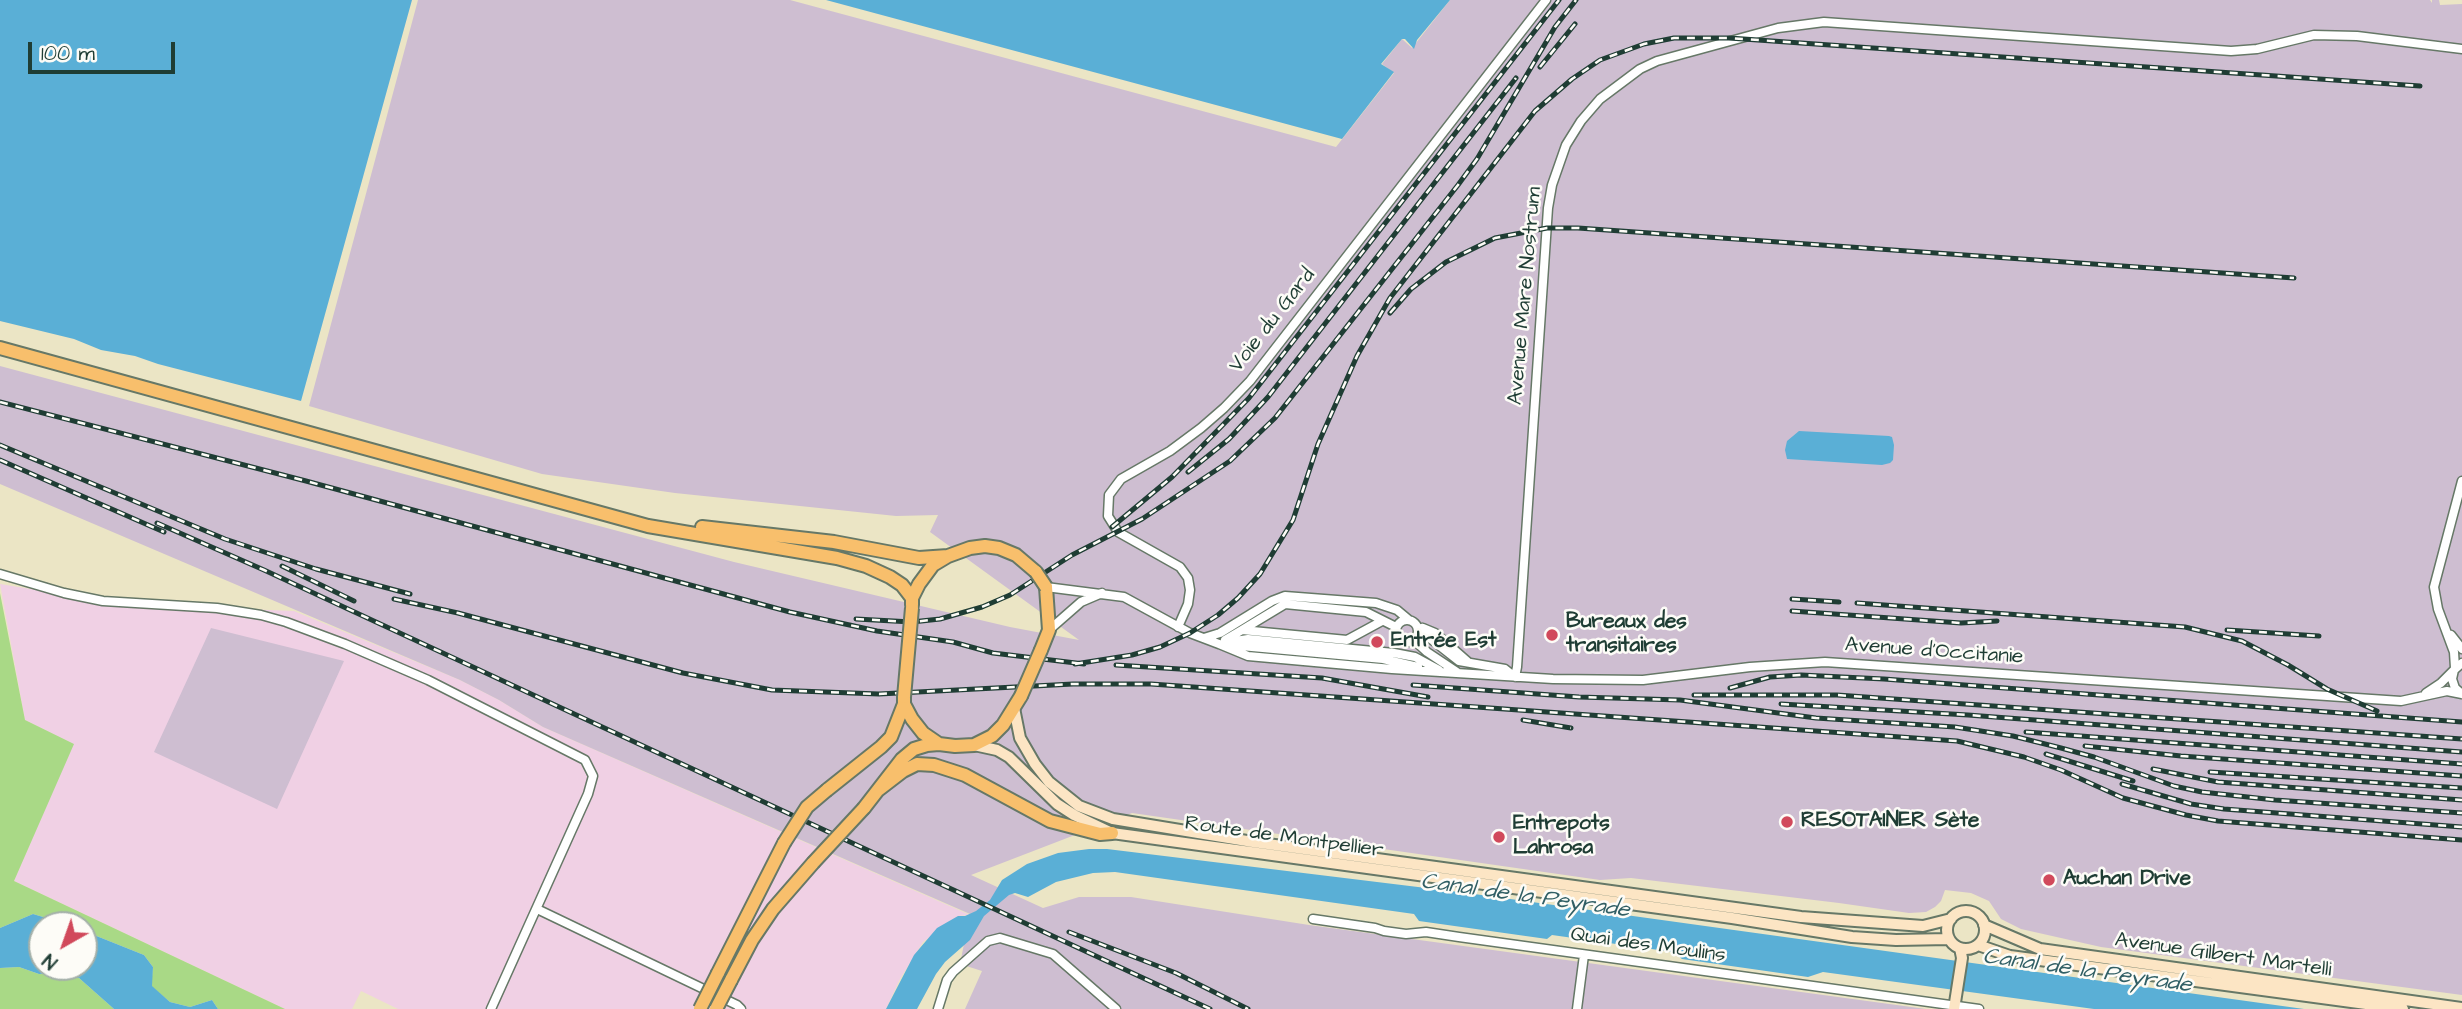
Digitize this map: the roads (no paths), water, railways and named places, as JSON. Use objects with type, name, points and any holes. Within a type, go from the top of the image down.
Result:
[{"type":"main road","points":[[0,348],[648,526],[837,558],[866,566],[902,585],[912,603]]},
{"type":"main road","points":[[613,515],[834,542],[919,558],[947,556]]},
{"type":"main road","points":[[700,1009],[784,842],[807,807],[891,737],[904,701],[912,603],[919,584],[933,565],[947,556],[970,548],[999,548],[1016,555],[1036,572],[1046,587],[1049,629],[1014,708],[992,736],[974,745],[955,747],[927,744],[908,754],[774,909],[752,940],[716,1009]]},
{"type":"main road","points":[[904,701],[912,719],[923,733],[939,744]]},
{"type":"main road","name":"Route de Montpellier","points":[[1014,708],[1020,738],[1049,782],[1079,806],[1113,819],[1253,842],[1801,917],[1923,926],[1951,919]]},
{"type":"main road","name":"Route de Montpellier","points":[[974,745],[997,750],[1009,757],[1057,804],[1112,833],[1852,937],[1927,941],[1949,939]]},
{"type":"main road","points":[[877,791],[917,764],[934,765],[965,775],[1050,821],[1100,834],[1112,833]]},
{"type":"main road","points":[[1956,1003],[1967,950],[1984,936],[1984,925],[1978,916],[1967,911],[1951,919],[1947,929],[1949,939],[1967,950]]},
{"type":"main road","name":"Avenue Gilbert Martelli","points":[[1984,925],[2040,949],[2462,1008]]},
{"type":"main road","name":"Avenue Gilbert Martelli","points":[[1967,950],[2403,1009]]},
{"type":"street","name":"Voie du Gard","points":[[1178,626],[1188,604],[1188,578],[1181,567],[1118,532],[1108,516],[1109,495],[1121,479],[1170,451],[1201,428],[1250,380],[1546,0]]},
{"type":"street","name":"Avenue Mare Nostrum","points":[[1515,677],[1548,208],[1552,185],[1566,145],[1581,121],[1600,99],[1633,73],[1657,61],[1766,31],[1803,23],[1824,22],[2231,51],[2257,49],[2314,36],[2357,36],[2462,49]]},
{"type":"street","points":[[2457,667],[2434,587],[2462,481]]},
{"type":"street","points":[[0,574],[64,593],[103,601],[216,608],[286,622],[428,680],[585,760],[593,776],[588,794],[491,1009]]},
{"type":"street","name":"Avenue d'Occitanie","points":[[1046,587],[1125,597],[1203,639],[1248,656],[1392,670],[1643,680],[1750,667],[1825,662],[2402,701],[2447,691],[2462,694]]},
{"type":"street","points":[[1049,629],[1081,602],[1102,593]]},
{"type":"street","points":[[1203,639],[1220,633],[1285,596],[1376,603],[1396,610],[1420,627],[1452,657],[1470,664],[1505,669],[1515,677]]},
{"type":"street","points":[[1219,644],[1285,604],[1366,612],[1396,627]]},
{"type":"street","points":[[1409,620],[1401,621],[1396,627],[1400,640],[1408,643],[1415,640],[1420,627]]},
{"type":"street","points":[[1242,630],[1347,640],[1382,621]]},
{"type":"street","points":[[2445,626],[2462,649]]},
{"type":"street","name":"Avenue d'Occitanie","points":[[1219,644],[1248,639],[1394,653],[1415,657],[1442,671]]},
{"type":"street","points":[[1415,640],[1427,652],[1460,674]]},
{"type":"street","name":"Avenue d'Occitanie","points":[[2423,695],[2441,683],[2457,667]]},
{"type":"street","name":"Avenue d'Occitanie","points":[[2457,667],[2452,679],[2455,688],[2462,694]]},
{"type":"street","points":[[537,909],[741,1009]]},
{"type":"street","name":"Quai des Moulins","points":[[1313,919],[1406,934],[1437,934],[1956,1003],[1979,1009]]},
{"type":"street","points":[[938,1009],[947,979],[953,972],[988,941],[1000,938],[1053,954],[1116,1009]]},
{"type":"street","points":[[1577,1009],[1584,955]]},
{"type":"water","points":[[0,0],[412,0],[301,401],[0,321]]},
{"type":"water","points":[[826,0],[1450,0],[1417,40],[1414,49],[1402,39],[1381,64],[1394,72],[1342,139]]},
{"type":"water","points":[[1799,431],[1889,436],[1892,437],[1894,445],[1893,460],[1882,465],[1787,459],[1787,441]]},
{"type":"water","points":[[1089,849],[1467,893],[2304,1009],[2094,1009],[1823,972],[1808,977],[1682,959],[1673,952],[1552,935],[1547,939],[1419,921],[1414,914],[1115,872],[1093,873],[1056,882],[1028,897],[1015,893],[1009,895],[984,916],[970,940],[945,962],[917,1009],[886,1009],[914,955],[937,928],[958,916],[976,911],[990,900],[1002,880],[1027,864],[1058,853]]},
{"type":"water","points":[[28,916],[28,970],[19,967],[0,968],[0,928]]},
{"type":"water","points":[[98,937],[144,955],[153,967],[152,986],[170,1002],[190,1007],[212,1000],[218,1009],[114,1009],[82,981],[98,981]]},
{"type":"railway","points":[[1112,527],[1172,477],[1249,398],[1559,0]]},
{"type":"railway","points":[[856,619],[912,622],[940,619],[982,607],[1010,595],[1072,555],[1142,519],[1230,461],[1275,418],[1458,185],[1477,159],[1555,27],[1576,0]]},
{"type":"railway","points":[[1540,67],[1575,24]]},
{"type":"railway","points":[[1075,664],[1132,655],[1160,647],[1190,633],[1218,615],[1260,574],[1293,520],[1318,444],[1357,356],[1390,298],[1535,111],[1572,79],[1600,60],[1644,44],[1674,38],[1729,38],[2420,86]]},
{"type":"railway","points":[[1188,472],[1229,439],[1268,397],[1516,78]]},
{"type":"railway","points":[[1390,313],[1411,289],[1446,262],[1495,238],[1547,228],[2294,278]]},
{"type":"railway","points":[[0,402],[306,481],[790,612],[877,631],[953,642],[993,653],[1084,664]]},
{"type":"railway","points":[[0,445],[225,539],[316,569],[410,594]]},
{"type":"railway","points":[[0,460],[164,532]]},
{"type":"railway","points":[[157,523],[264,570],[1210,1009]]},
{"type":"railway","points":[[282,566],[354,601]]},
{"type":"railway","points":[[394,599],[458,613],[683,673],[772,690],[879,694],[1073,684],[1151,684],[1957,741],[2024,757],[2061,770],[2123,798],[2186,815],[2218,821],[2462,840]]},
{"type":"railway","points":[[1792,599],[1839,602]]},
{"type":"railway","points":[[1857,603],[2185,627],[2242,641],[2327,689],[2377,711]]},
{"type":"railway","points":[[1792,611],[1961,623],[1997,621]]},
{"type":"railway","points":[[2227,630],[2319,636]]},
{"type":"railway","points":[[1116,665],[1322,678],[1428,697]]},
{"type":"railway","points":[[1730,688],[1770,677],[1801,675],[2462,722]]},
{"type":"railway","points":[[1413,685],[1579,697],[1680,700],[1816,718],[1955,727],[2013,736],[2061,748],[2174,786],[2202,792],[2462,813]]},
{"type":"railway","points":[[1694,695],[1837,695],[2462,739]]},
{"type":"railway","points":[[1781,704],[1968,715],[2462,752]]},
{"type":"railway","points":[[1523,720],[1571,728]]},
{"type":"railway","points":[[2026,732],[2462,764]]},
{"type":"railway","points":[[2085,746],[2181,756],[2462,776]]},
{"type":"railway","points":[[2046,754],[2133,781]]},
{"type":"railway","points":[[2153,769],[2218,782],[2462,800]]},
{"type":"railway","points":[[2210,772],[2462,788]]},
{"type":"railway","points":[[2122,784],[2191,804],[2224,809],[2462,827]]},
{"type":"railway","points":[[1069,932],[1176,973],[1248,1009]]},
{"type":"place","name":"Bureaux des transitaires","points":[[1552,635]]},
{"type":"place","name":"Entrée Est","points":[[1377,642]]},
{"type":"place","name":"RESOTAINER Sète","points":[[1787,822]]},
{"type":"place","name":"Entrepots Lahrosa","points":[[1499,837]]},
{"type":"place","name":"Auchan Drive","points":[[2049,880]]},
{"type":"water label","name":"Canal de la Peyrade","points":[[1525,897]]},
{"type":"water label","name":"Canal de la Peyrade","points":[[2087,972]]}]
